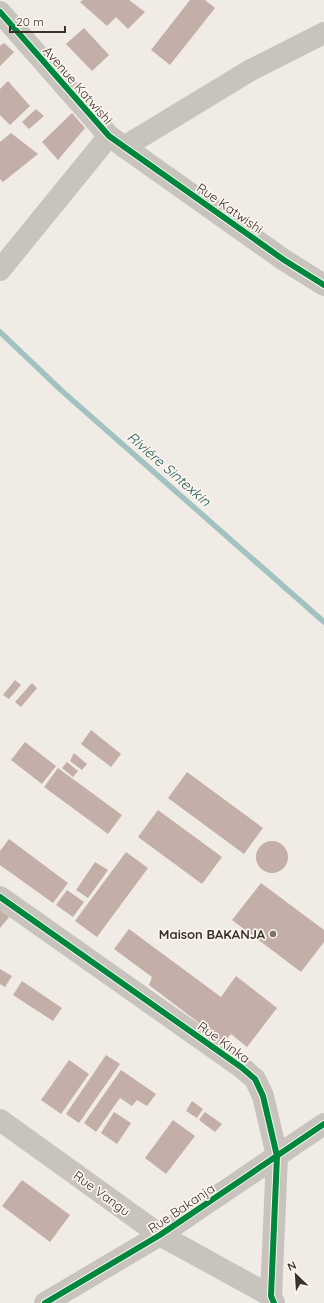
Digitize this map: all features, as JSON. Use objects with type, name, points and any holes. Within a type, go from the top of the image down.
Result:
[{"type":"street","name":"Avenue Katwishi","points":[[0,12],[116,141]]},
{"type":"street","points":[[0,270],[116,141],[324,33]]},
{"type":"street","name":"Rue Katwishi","points":[[116,141],[284,260],[324,284]]},
{"type":"street","name":"Rue Kinka","points":[[0,897],[242,1067],[255,1079],[263,1096],[278,1156],[273,1299]]},
{"type":"street","name":"Rue Vangu","points":[[0,1120],[160,1236],[273,1299]]},
{"type":"street","name":"Rue Bakanja","points":[[45,1303],[160,1236],[324,1124]]},
{"type":"building","points":[[83,0],[129,0],[145,12],[128,29],[116,17],[107,26],[80,2]]},
{"type":"building","points":[[190,0],[205,0],[215,8],[170,65],[151,50]]},
{"type":"building","points":[[84,28],[109,55],[92,71],[66,44]]},
{"type":"building","points":[[4,43],[14,52],[0,66],[0,46]]},
{"type":"building","points":[[8,81],[30,106],[10,125],[0,115],[0,89]]},
{"type":"building","points":[[36,109],[44,116],[29,129],[22,122]]},
{"type":"building","points":[[72,113],[85,128],[58,160],[42,142]]},
{"type":"building","points":[[11,133],[38,154],[3,182],[0,179],[0,142]]},
{"type":"building","points":[[15,680],[21,685],[9,699],[3,695]]},
{"type":"building","points":[[32,683],[37,688],[21,707],[15,702]]},
{"type":"building","points":[[91,730],[121,754],[111,767],[81,744]]},
{"type":"building","points":[[25,742],[56,766],[42,784],[11,760]]},
{"type":"building","points":[[74,753],[87,764],[82,770],[70,761]]},
{"type":"building","points":[[67,762],[78,771],[73,777],[62,768]]},
{"type":"building","points":[[58,768],[122,815],[108,834],[44,787]]},
{"type":"building","points":[[187,772],[263,828],[244,854],[168,798]]},
{"type":"building","points":[[158,810],[222,857],[202,884],[138,837]]},
{"type":"building","points":[[9,839],[68,883],[53,903],[0,865],[0,851]]},
{"type":"building","points":[[269,841],[275,841],[285,848],[288,857],[287,863],[281,870],[275,873],[269,873],[259,866],[256,860],[256,854],[263,844]]},
{"type":"building","points":[[126,852],[148,868],[97,937],[75,921]]},
{"type":"building","points":[[95,862],[108,870],[88,898],[76,890]]},
{"type":"building","points":[[261,883],[324,930],[324,942],[301,972],[232,920]]},
{"type":"building","points":[[67,890],[84,902],[73,917],[56,905]]},
{"type":"building","points":[[0,907],[10,916],[0,928]]},
{"type":"building","points":[[129,929],[221,997],[236,976],[277,1008],[247,1047],[231,1034],[224,1042],[149,985],[152,977],[114,949]]},
{"type":"building","points":[[0,969],[12,976],[5,987],[0,984]]},
{"type":"building","points":[[22,981],[62,1008],[53,1021],[13,995]]},
{"type":"building","points":[[106,1055],[120,1064],[79,1123],[66,1114]]},
{"type":"building","points":[[69,1060],[89,1074],[61,1114],[41,1100]]},
{"type":"building","points":[[121,1070],[156,1094],[147,1106],[137,1100],[132,1106],[120,1098],[96,1132],[84,1123]]},
{"type":"building","points":[[192,1101],[203,1109],[197,1118],[186,1111]]},
{"type":"building","points":[[114,1112],[131,1123],[117,1144],[101,1133]]},
{"type":"building","points":[[205,1112],[222,1124],[215,1132],[199,1120]]},
{"type":"building","points":[[173,1120],[195,1136],[166,1174],[145,1158]]},
{"type":"building","points":[[22,1180],[70,1215],[50,1242],[2,1206]]},
{"type":"waterway","name":"Riviére Sintexkin","points":[[0,332],[62,391],[324,622]]},
{"type":"cycle path","points":[[0,12],[109,136],[284,260],[324,285]]},
{"type":"cycle path","points":[[0,897],[241,1067],[255,1079],[263,1096],[277,1156],[271,1296],[274,1303]]},
{"type":"cycle path","points":[[45,1303],[160,1235],[324,1124]]},
{"type":"place","name":"Maison BAKANJA","points":[[273,934]]}]
